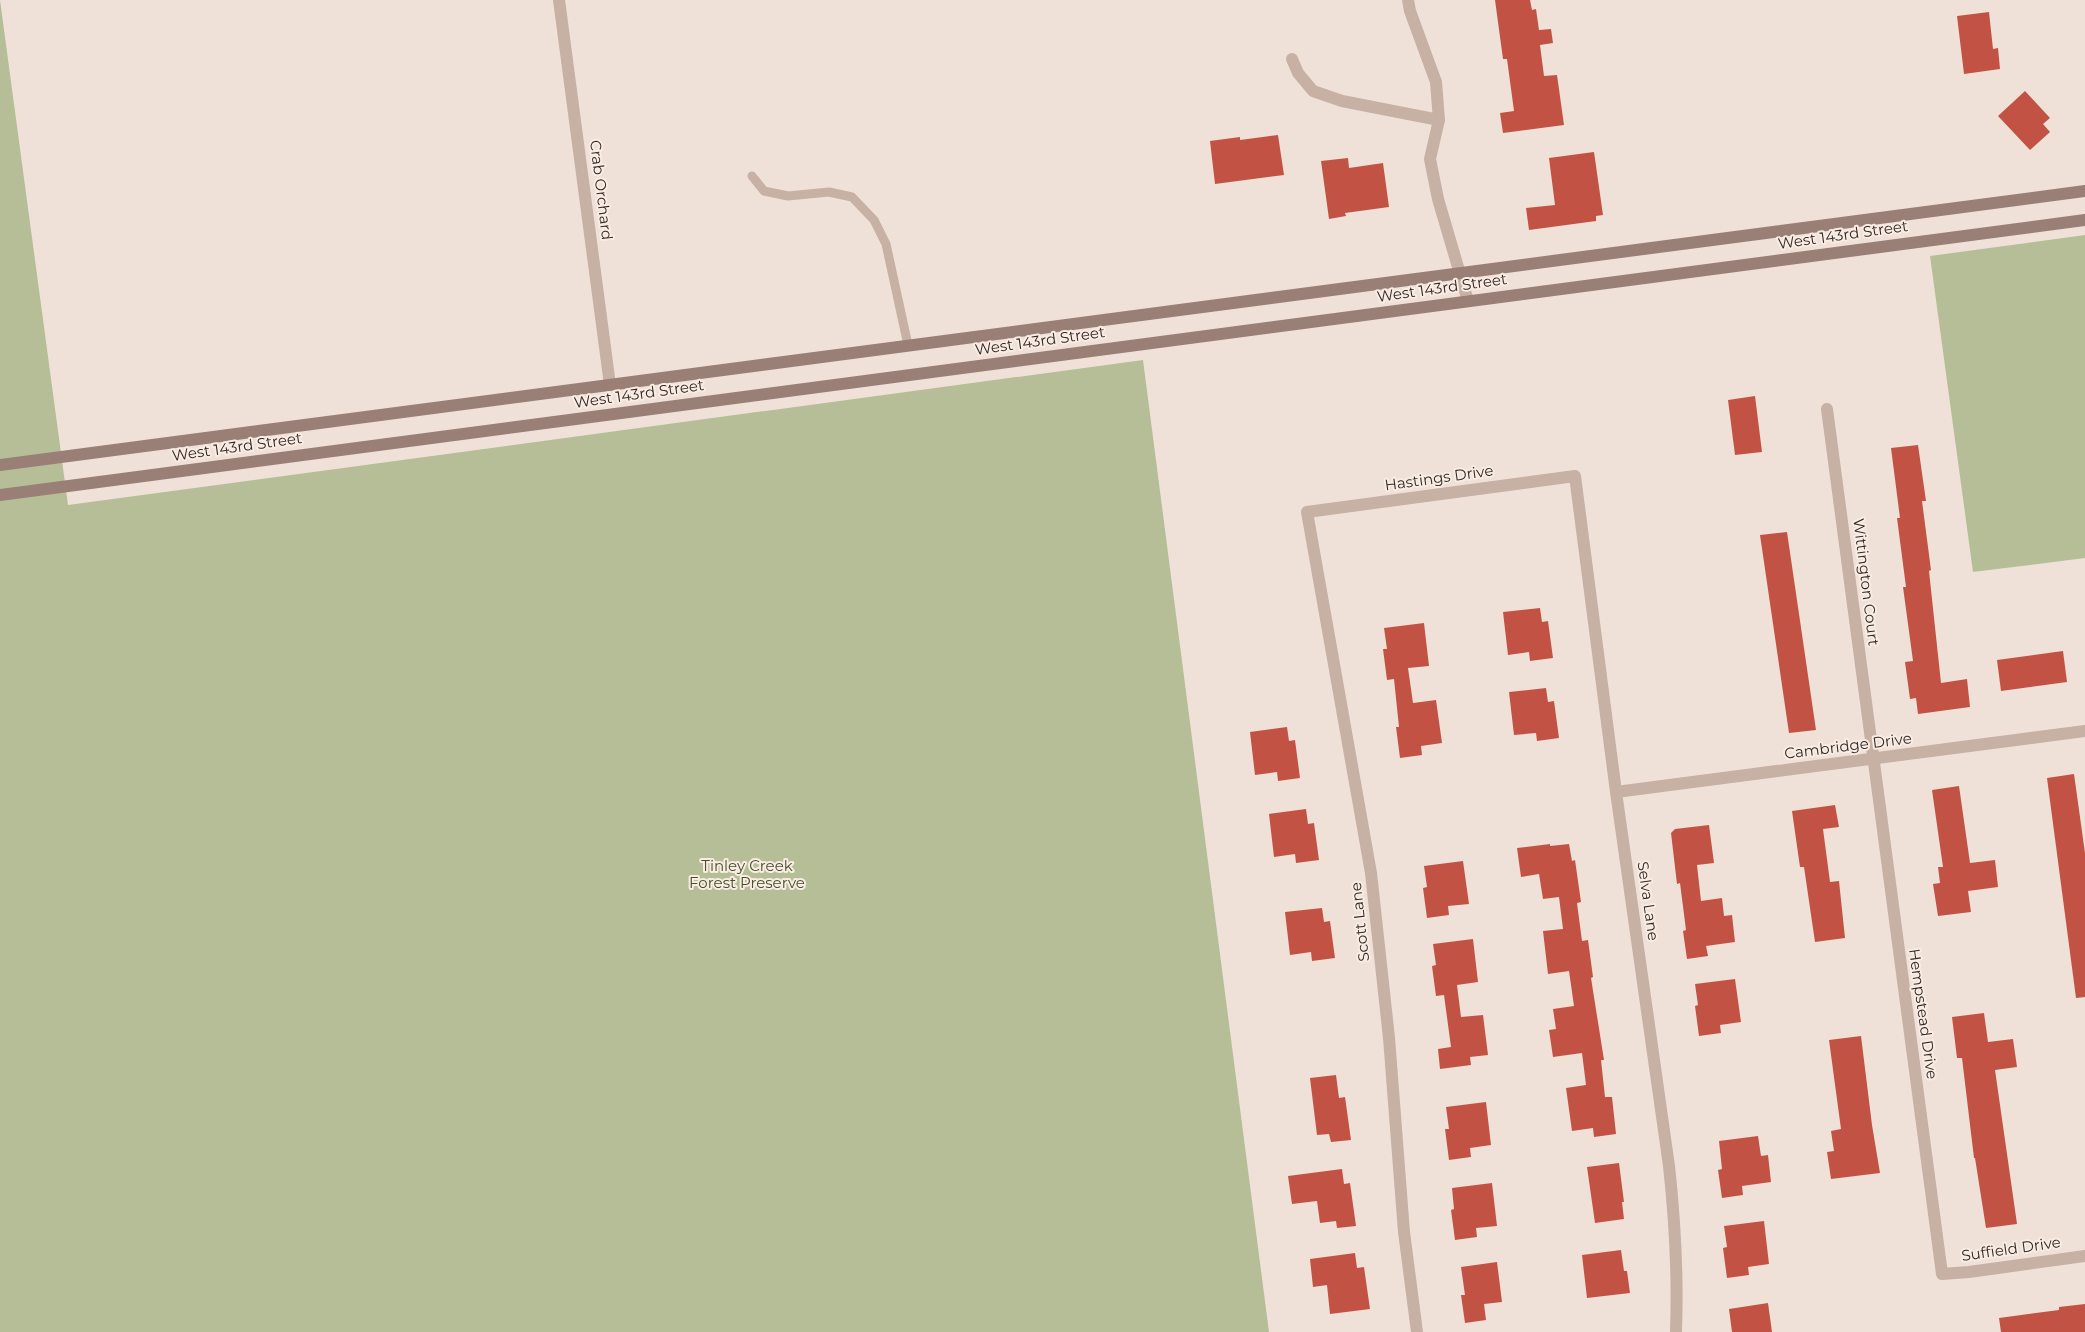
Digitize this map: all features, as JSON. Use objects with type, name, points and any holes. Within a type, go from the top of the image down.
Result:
[{"type":"main road","name":"West 143rd Street","points":[[0,465],[2085,191]]},
{"type":"main road","name":"West 143rd Street","points":[[0,495],[2085,220]]},
{"type":"street","name":"Crab Orchard","points":[[560,0],[610,384]]},
{"type":"street","points":[[1408,0],[1410,11],[1436,82],[1439,120],[1430,159],[1438,199],[1468,302]]},
{"type":"street","points":[[1292,58],[1298,73],[1313,90],[1342,101],[1439,120]]},
{"type":"street","name":"Wittington Court","points":[[1827,409],[1873,759]]},
{"type":"street","name":"Hastings Drive","points":[[1307,512],[1575,476]]},
{"type":"street","name":"Selva Lane","points":[[1575,476],[1616,792],[1669,1166],[1674,1214],[1677,1292],[1676,1332]]},
{"type":"street","name":"Scott Lane","points":[[1307,512],[1371,873],[1389,1038],[1404,1232],[1417,1332]]},
{"type":"street","name":"Cambridge Drive","points":[[1616,792],[2085,731]]},
{"type":"street","name":"Hempstead Drive","points":[[1873,759],[1942,1274]]},
{"type":"street","name":"Suffield Drive","points":[[1942,1274],[2085,1256]]},
{"type":"lane","points":[[752,176],[764,191],[788,196],[829,192],[852,197],[874,220],[886,244],[908,346]]},
{"type":"green space","name":"Tinley Creek Forest Preserve","points":[[0,0],[68,505],[1143,360],[1269,1332],[0,1332]]},
{"type":"green space","points":[[2085,235],[2085,558],[1973,572],[1930,256]]},
{"type":"building","points":[[1495,0],[1530,0],[1532,10],[1536,9],[1539,30],[1551,29],[1553,43],[1540,45],[1544,76],[1557,75],[1564,125],[1503,133],[1500,113],[1514,111],[1507,59],[1503,59]]},
{"type":"building","points":[[1989,12],[1993,49],[1998,48],[2000,69],[1964,74],[1957,16]]},
{"type":"building","points":[[2025,91],[2050,118],[2043,124],[2050,132],[2030,150],[1998,116]]},
{"type":"building","points":[[1278,135],[1284,175],[1215,184],[1210,141],[1240,137],[1240,140]]},
{"type":"building","points":[[1594,152],[1603,215],[1596,216],[1596,221],[1529,230],[1526,208],[1555,205],[1549,158]]},
{"type":"building","points":[[1348,158],[1349,168],[1383,163],[1389,207],[1345,213],[1346,216],[1329,219],[1321,161]]},
{"type":"building","points":[[1755,396],[1762,452],[1735,455],[1728,400]]},
{"type":"building","points":[[1918,445],[1926,501],[1922,501],[1931,570],[1929,571],[1941,683],[1967,679],[1970,707],[1918,714],[1916,698],[1910,699],[1905,662],[1913,661],[1903,587],[1906,587],[1897,518],[1900,518],[1891,448]]},
{"type":"building","points":[[1787,532],[1816,730],[1789,733],[1760,535]]},
{"type":"building","points":[[1540,608],[1542,622],[1548,621],[1553,658],[1530,661],[1529,652],[1508,655],[1503,612]]},
{"type":"building","points":[[1424,623],[1429,666],[1408,668],[1413,703],[1436,700],[1442,743],[1421,746],[1422,755],[1400,758],[1396,727],[1399,727],[1394,679],[1387,680],[1383,649],[1387,649],[1384,628]]},
{"type":"building","points":[[2063,651],[2067,682],[2001,691],[1997,660]]},
{"type":"building","points":[[1546,688],[1548,702],[1554,701],[1559,738],[1537,741],[1536,733],[1514,735],[1509,692]]},
{"type":"building","points":[[1287,727],[1289,741],[1295,740],[1300,778],[1278,781],[1277,772],[1255,775],[1250,732]]},
{"type":"building","points":[[2074,774],[2085,853],[2085,997],[2076,998],[2047,778]]},
{"type":"building","points":[[1959,786],[1970,863],[1995,860],[1998,887],[1968,891],[1971,912],[1938,916],[1933,884],[1940,883],[1938,867],[1943,867],[1932,790]]},
{"type":"building","points":[[1835,805],[1839,827],[1823,829],[1830,882],[1839,881],[1845,938],[1815,942],[1804,867],[1800,867],[1792,811]]},
{"type":"building","points":[[1306,809],[1308,824],[1314,823],[1319,860],[1296,863],[1295,854],[1274,857],[1269,814]]},
{"type":"building","points":[[1709,825],[1714,863],[1697,865],[1701,901],[1722,898],[1724,916],[1732,915],[1735,942],[1706,946],[1708,956],[1687,959],[1683,931],[1686,930],[1680,883],[1677,884],[1671,833],[1675,829]]},
{"type":"building","points":[[1550,844],[1550,846],[1569,844],[1572,861],[1575,860],[1581,902],[1577,903],[1582,941],[1588,940],[1593,977],[1591,978],[1604,1060],[1601,1060],[1605,1097],[1612,1097],[1616,1134],[1594,1137],[1593,1128],[1572,1131],[1566,1088],[1586,1085],[1582,1053],[1553,1057],[1549,1030],[1556,1029],[1553,1009],[1574,1006],[1569,971],[1548,974],[1543,931],[1563,929],[1559,897],[1543,899],[1539,874],[1521,877],[1517,848]]},
{"type":"building","points":[[1463,861],[1469,904],[1448,906],[1449,915],[1427,918],[1423,888],[1427,887],[1424,866]]},
{"type":"building","points":[[1322,908],[1324,922],[1330,921],[1335,958],[1312,961],[1311,952],[1290,955],[1285,912]]},
{"type":"building","points":[[1473,939],[1478,982],[1457,985],[1461,1017],[1483,1015],[1488,1055],[1470,1057],[1471,1065],[1440,1069],[1438,1049],[1451,1047],[1444,995],[1436,996],[1432,966],[1436,965],[1433,944]]},
{"type":"building","points":[[1735,979],[1741,1022],[1720,1025],[1721,1033],[1699,1036],[1695,1006],[1698,1005],[1695,984]]},
{"type":"building","points":[[1984,1013],[1988,1042],[2013,1039],[2017,1067],[1995,1070],[2017,1224],[1986,1228],[1974,1158],[1962,1058],[1957,1058],[1952,1017]]},
{"type":"building","points":[[1861,1036],[1880,1173],[1831,1179],[1827,1152],[1834,1151],[1831,1131],[1841,1129],[1829,1040]]},
{"type":"building","points":[[1336,1075],[1339,1098],[1345,1097],[1351,1140],[1331,1142],[1329,1134],[1317,1135],[1310,1078]]},
{"type":"building","points":[[1486,1102],[1491,1145],[1470,1148],[1471,1157],[1449,1160],[1445,1129],[1449,1129],[1446,1107]]},
{"type":"building","points":[[1758,1136],[1761,1156],[1768,1155],[1771,1182],[1742,1186],[1743,1195],[1722,1198],[1718,1170],[1722,1169],[1719,1141]]},
{"type":"building","points":[[1619,1163],[1624,1202],[1622,1202],[1624,1219],[1595,1223],[1587,1167]]},
{"type":"building","points":[[1342,1169],[1344,1184],[1350,1183],[1356,1226],[1337,1228],[1336,1221],[1320,1223],[1317,1201],[1292,1204],[1288,1176]]},
{"type":"building","points":[[1492,1183],[1497,1226],[1476,1228],[1477,1237],[1455,1240],[1451,1210],[1454,1209],[1452,1188]]},
{"type":"building","points":[[1764,1221],[1769,1264],[1748,1267],[1749,1275],[1727,1278],[1723,1248],[1727,1247],[1724,1226]]},
{"type":"building","points":[[1621,1250],[1624,1271],[1627,1271],[1630,1293],[1587,1298],[1582,1255]]},
{"type":"building","points":[[1355,1253],[1357,1268],[1364,1267],[1370,1309],[1330,1314],[1327,1285],[1313,1287],[1310,1259]]},
{"type":"building","points":[[1497,1262],[1502,1302],[1484,1304],[1486,1320],[1465,1323],[1461,1295],[1465,1295],[1461,1267]]},
{"type":"building","points":[[1768,1303],[1772,1332],[1732,1332],[1729,1309]]},
{"type":"building","points":[[2085,1304],[2085,1332],[2001,1332],[1999,1318],[2059,1310],[2059,1307]]}]
